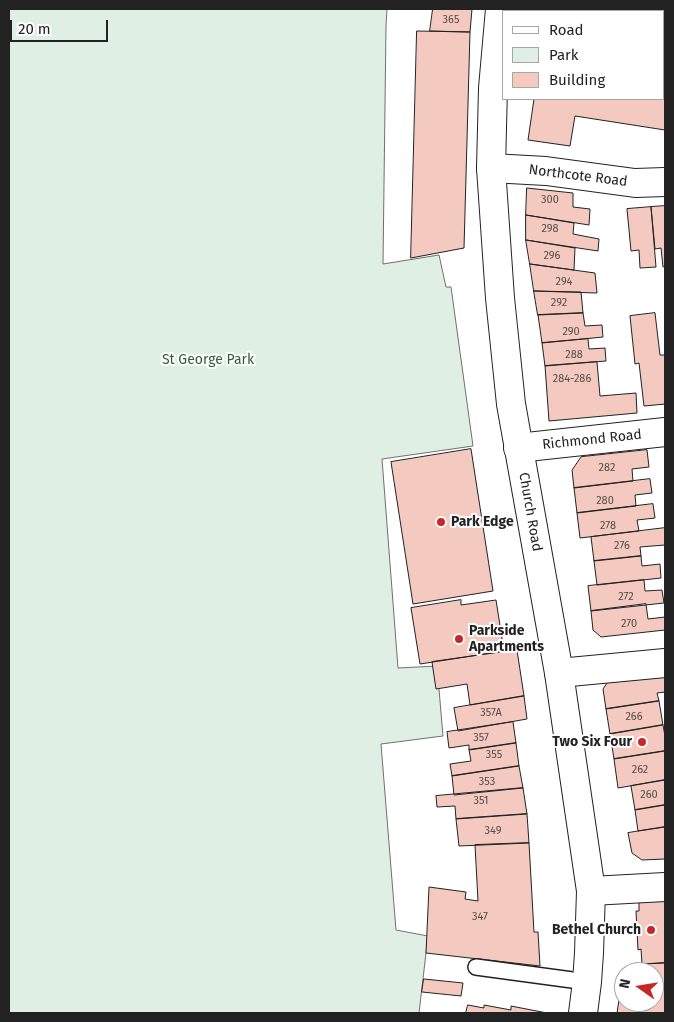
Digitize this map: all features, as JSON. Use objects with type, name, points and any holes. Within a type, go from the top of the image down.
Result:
[{"type":"main road","name":"Church Road","points":[[500,9],[493,88],[491,168],[500,298],[511,404],[559,673],[591,891],[589,953],[583,1013]]},
{"type":"main road","name":"Northcote Road","points":[[491,168],[546,171],[635,183],[665,182]]},
{"type":"main road","name":"Richmond Road","points":[[518,448],[665,432]]},
{"type":"main road","points":[[559,673],[665,663]]},
{"type":"main road","points":[[591,891],[665,887]]},
{"type":"lane","points":[[476,967],[587,982]]},
{"type":"green space","name":"St George Park","points":[[9,9],[387,9],[383,264],[439,255],[446,287],[451,287],[473,446],[382,459],[398,668],[437,666],[443,736],[381,744],[396,930],[428,936],[419,1013],[9,1013]]},
{"type":"building","points":[[433,9],[472,9],[470,32],[430,31]]},
{"type":"building","points":[[536,9],[579,9],[579,10]]},
{"type":"building","points":[[417,31],[470,32],[464,248],[411,258]]},
{"type":"building","points":[[665,78],[665,130],[575,116],[570,146],[528,140],[534,100],[664,100]]},
{"type":"building","points":[[527,188],[573,193],[573,207],[590,209],[589,225],[526,215]]},
{"type":"building","points":[[665,206],[665,266],[663,267],[661,248],[655,249],[651,207]]},
{"type":"building","points":[[651,207],[656,267],[640,268],[639,250],[631,251],[627,209]]},
{"type":"building","points":[[526,215],[574,223],[573,234],[599,239],[598,251],[526,240]]},
{"type":"building","points":[[526,240],[575,248],[574,270],[530,264]]},
{"type":"building","points":[[530,264],[595,273],[597,293],[534,291]]},
{"type":"building","points":[[534,291],[581,292],[583,313],[538,315]]},
{"type":"building","points":[[583,313],[585,326],[602,325],[603,337],[542,343],[538,315]]},
{"type":"building","points":[[655,313],[660,355],[665,355],[665,404],[644,406],[639,363],[635,364],[630,316]]},
{"type":"building","points":[[588,339],[589,349],[605,348],[606,361],[545,366],[542,343]]},
{"type":"building","points":[[597,362],[600,396],[636,393],[637,413],[549,421],[545,366]]},
{"type":"building","name":"Park Edge","points":[[471,449],[493,591],[413,604],[391,462]]},
{"type":"building","points":[[647,450],[649,467],[632,469],[633,481],[574,488],[572,470],[581,457]]},
{"type":"building","points":[[650,479],[652,493],[635,495],[636,506],[577,513],[574,488]]},
{"type":"building","points":[[653,504],[655,518],[637,520],[639,531],[580,538],[577,513]]},
{"type":"building","points":[[665,528],[665,545],[640,547],[641,556],[594,561],[591,537]]},
{"type":"building","points":[[641,556],[642,566],[660,564],[661,578],[597,585],[594,561]]},
{"type":"building","points":[[644,580],[645,591],[662,590],[664,603],[591,611],[588,586]]},
{"type":"building","name":"Parkside Apartments","points":[[461,600],[461,605],[496,600],[504,651],[420,664],[411,608]]},
{"type":"building","points":[[646,604],[648,619],[665,617],[665,630],[601,637],[593,630],[591,611]]},
{"type":"building","points":[[517,650],[524,696],[470,705],[467,684],[436,689],[432,662]]},
{"type":"building","points":[[665,677],[665,692],[657,693],[659,701],[606,709],[603,689],[607,683]]},
{"type":"building","points":[[524,696],[527,719],[458,731],[454,708]]},
{"type":"building","points":[[659,701],[663,725],[610,734],[606,709]]},
{"type":"building","points":[[513,722],[516,743],[469,750],[469,745],[449,748],[447,732]]},
{"type":"building","points":[[663,725],[665,751],[614,759],[610,734]]},
{"type":"building","points":[[516,743],[519,766],[452,776],[450,764],[471,761],[469,750]]},
{"type":"building","points":[[665,751],[665,780],[618,788],[614,759]]},
{"type":"building","points":[[519,766],[523,788],[454,795],[452,776]]},
{"type":"building","points":[[665,780],[665,805],[635,810],[631,786]]},
{"type":"building","points":[[523,788],[527,814],[456,819],[455,806],[437,807],[436,796]]},
{"type":"building","points":[[665,805],[665,827],[638,831],[635,810]]},
{"type":"building","points":[[527,814],[529,843],[459,846],[456,819]]},
{"type":"building","points":[[665,827],[665,859],[642,860],[632,853],[628,833]]},
{"type":"building","points":[[529,843],[534,932],[538,932],[540,966],[426,953],[429,887],[466,892],[465,899],[478,901],[475,845]]},
{"type":"building","name":"Bethel Church","points":[[665,901],[665,963],[642,962],[641,949],[638,950],[636,911],[639,911],[639,902]]},
{"type":"building","points":[[664,963],[665,963],[664,989]]},
{"type":"building","points":[[424,979],[463,983],[461,996],[422,992]]},
{"type":"building","points":[[664,989],[665,1013],[617,1013],[664,1012]]},
{"type":"building","points":[[468,1005],[484,1008],[484,1005],[511,1010],[511,1006],[547,1013],[466,1013]]},
{"type":"place","name":"Park Edge","points":[[441,522]]},
{"type":"place","name":"Parkside Apartments","points":[[459,639]]},
{"type":"place","name":"Two Six Four","points":[[642,742]]},
{"type":"place","name":"Bethel Church","points":[[651,930]]}]
